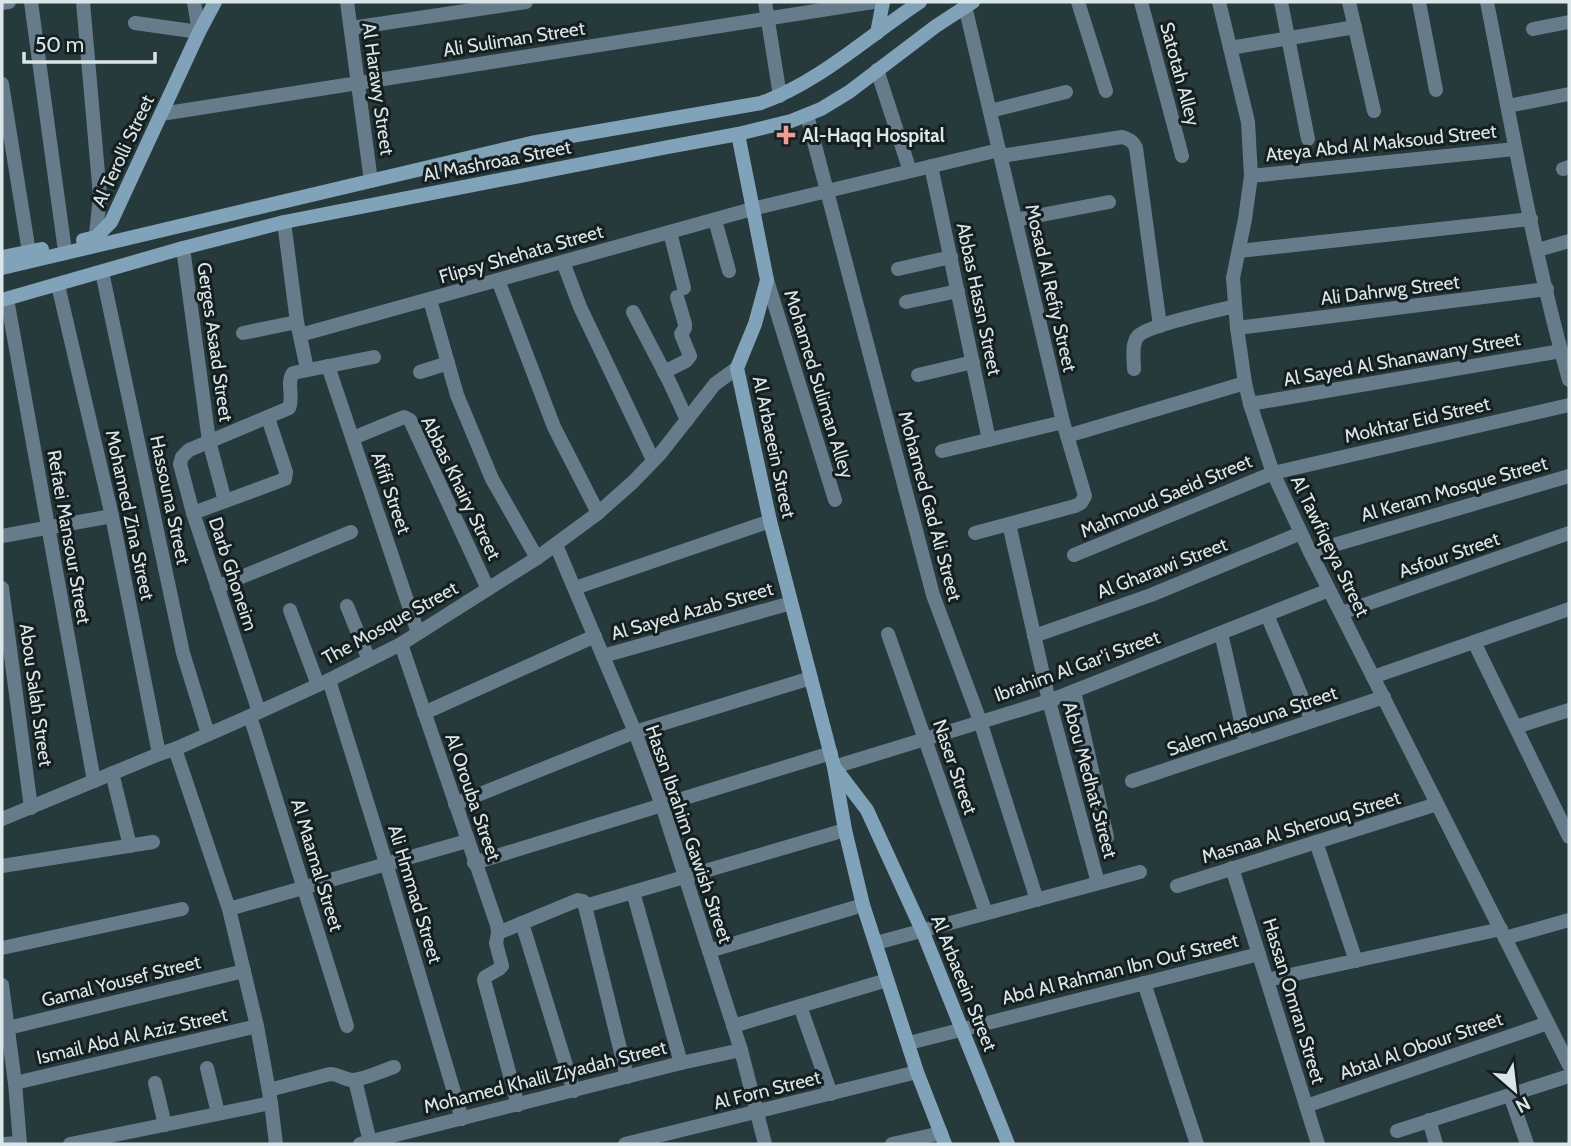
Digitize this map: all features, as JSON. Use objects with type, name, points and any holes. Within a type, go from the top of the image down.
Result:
[{"type":"main road","name":"Al Terolli Street","points":[[96,241],[115,216],[215,2]]},
{"type":"main road","points":[[877,33],[883,2]]},
{"type":"main road","name":"Al Mashroaa Street","points":[[2,257],[64,244],[96,241],[531,143],[761,103],[812,80],[920,2]]},
{"type":"main road","name":"Al Mashroaa Street","points":[[4,301],[183,248],[284,222],[738,134],[791,121],[835,101],[970,4]]},
{"type":"main road","name":"Al Arbaeein Street","points":[[738,134],[767,280],[755,324],[737,368],[770,522],[832,760],[863,905],[917,1072],[943,1138]]},
{"type":"main road","points":[[2,268],[96,241]]},
{"type":"main road","name":"Al Arbaeein Street","points":[[832,760],[867,810],[922,930],[1008,1144]]},
{"type":"street","points":[[2,3],[9,2]]},
{"type":"street","points":[[31,2],[64,244]]},
{"type":"street","points":[[83,2],[100,195],[96,241]]},
{"type":"street","points":[[135,23],[199,32],[194,2]]},
{"type":"street","name":"Al Harawy Street","points":[[347,2],[371,180]]},
{"type":"street","points":[[351,28],[526,2]]},
{"type":"street","points":[[765,2],[780,96]]},
{"type":"street","name":"Ali Suliman Street","points":[[161,114],[873,2]]},
{"type":"street","points":[[1078,2],[1106,91]]},
{"type":"street","name":"Satotah Alley","points":[[1141,2],[1182,156]]},
{"type":"street","name":"Al Tawfiqeya Street","points":[[1219,2],[1248,122],[1251,176],[1233,278],[1237,328],[1250,404],[1273,472],[1310,552],[1569,1065]]},
{"type":"street","points":[[1281,2],[1308,139]]},
{"type":"street","points":[[1349,2],[1374,111]]},
{"type":"street","points":[[1419,2],[1436,90]]},
{"type":"street","points":[[1487,2],[1515,149],[1547,289],[1563,345],[1569,380]]},
{"type":"street","name":"Mosad Al Refiy Street","points":[[970,4],[990,111],[1065,429],[1084,489],[1084,500],[1075,506],[1009,524]]},
{"type":"street","points":[[1533,29],[1569,22]]},
{"type":"street","points":[[1230,48],[1355,27]]},
{"type":"street","points":[[877,70],[910,172]]},
{"type":"street","points":[[2,84],[29,252]]},
{"type":"street","points":[[990,111],[1066,92]]},
{"type":"street","points":[[1508,106],[1569,94]]},
{"type":"street","name":"Mohamed Gad Ali Street","points":[[807,115],[933,595],[980,721],[1037,900]]},
{"type":"street","name":"Flipsy Shehata Street","points":[[243,333],[299,329],[430,300],[752,209],[931,166],[1000,153],[1122,137],[1130,139],[1136,148],[1160,326]]},
{"type":"street","name":"Ateya Abd Al Maksoud Street","points":[[1251,176],[1515,149]]},
{"type":"street","name":"Abbas Hassn Street","points":[[931,166],[989,440]]},
{"type":"street","points":[[1016,220],[1109,202]]},
{"type":"street","points":[[1239,251],[1531,219]]},
{"type":"street","points":[[715,220],[729,271]]},
{"type":"street","points":[[284,222],[307,369],[374,357]]},
{"type":"street","points":[[664,372],[686,361],[690,356],[681,334],[685,324],[670,232]]},
{"type":"street","points":[[1538,250],[1569,241]]},
{"type":"street","name":"Gerges Asaad Street","points":[[183,248],[209,441],[225,501]]},
{"type":"street","points":[[898,269],[951,257]]},
{"type":"street","points":[[563,262],[580,307],[653,460]]},
{"type":"street","name":"Hassouna Street","points":[[102,272],[183,653],[208,734]]},
{"type":"street","points":[[498,280],[554,427],[598,513]]},
{"type":"street","name":"Mohamed Suliman Alley","points":[[767,280],[835,500]]},
{"type":"street","name":"Mohamed Zina Street","points":[[58,285],[112,516],[159,754]]},
{"type":"street","name":"Ali Dahrwg Street","points":[[1237,328],[1547,289]]},
{"type":"street","points":[[906,302],[958,290]]},
{"type":"street","points":[[430,300],[457,396],[492,479],[537,558]]},
{"type":"street","name":"Refaei Mansour Street","points":[[4,301],[94,781]]},
{"type":"street","points":[[1135,369],[1134,348],[1137,338],[1149,329],[1235,306]]},
{"type":"street","points":[[633,312],[687,420]]},
{"type":"street","name":"Al Sayed Al Shanawany Street","points":[[1250,404],[1563,345]]},
{"type":"street","points":[[918,375],[973,362]]},
{"type":"street","points":[[420,372],[448,363]]},
{"type":"street","name":"Afifi Street","points":[[328,366],[418,633]]},
{"type":"street","name":"The Mosque Street","points":[[2,820],[255,714],[369,660],[418,633],[537,558],[598,513],[634,482],[715,384],[737,368]]},
{"type":"street","name":"Gerges Asaad Street","points":[[189,450],[289,408],[290,375],[307,369]]},
{"type":"street","points":[[942,451],[989,440],[1065,429],[1245,383]]},
{"type":"street","name":"Mokhtar Eid Street","points":[[1273,472],[1569,405]]},
{"type":"street","name":"Abbas Khairy Street","points":[[353,438],[404,417],[410,420],[488,589]]},
{"type":"street","points":[[192,513],[285,479],[286,472],[268,418]]},
{"type":"street","name":"Darb Ghoneim","points":[[189,450],[182,457],[180,464],[192,513],[255,714]]},
{"type":"street","name":"Mahmoud Saeid Street","points":[[1074,555],[1273,472]]},
{"type":"street","name":"Al Keram Mosque Street","points":[[1310,552],[1569,475]]},
{"type":"street","points":[[2,536],[112,516]]},
{"type":"street","points":[[575,589],[770,522]]},
{"type":"street","points":[[975,533],[1009,524]]},
{"type":"street","name":"Abou Medhat Street","points":[[1009,524],[1049,701],[1098,883]]},
{"type":"street","points":[[217,587],[351,532]]},
{"type":"street","name":"Al Gharawi Street","points":[[1034,636],[1151,595],[1301,533]]},
{"type":"street","name":"Asfour Street","points":[[1341,613],[1569,533]]},
{"type":"street","name":"Hassn Ibrahim Gawish Street","points":[[556,544],[635,732],[662,805],[741,1050],[765,1144]]},
{"type":"street","name":"Abou Salah Street","points":[[2,588],[31,808]]},
{"type":"street","name":"Ibrahim Al Gar'i Street","points":[[474,863],[662,805],[832,760],[925,739],[1049,701],[1329,590]]},
{"type":"street","name":"Al Sayed Azab Street","points":[[603,656],[791,603]]},
{"type":"street","points":[[346,606],[369,660]]},
{"type":"street","points":[[1373,677],[1569,609]]},
{"type":"street","name":"Ali Hmmad Street","points":[[290,610],[323,682],[387,863],[462,1119]]},
{"type":"street","points":[[1267,615],[1312,721]]},
{"type":"street","points":[[1221,633],[1246,743]]},
{"type":"street","name":"Naser Street","points":[[888,634],[986,913]]},
{"type":"street","points":[[424,713],[595,636]]},
{"type":"street","points":[[1474,642],[1564,815],[1569,837]]},
{"type":"street","name":"Al Orouba Street","points":[[401,643],[497,925],[496,943],[502,963],[499,969],[484,980],[518,1105]]},
{"type":"street","points":[[455,804],[635,732],[811,678]]},
{"type":"street","points":[[1074,691],[1107,837]]},
{"type":"street","name":"Salem Hasouna Street","points":[[1132,781],[1384,697]]},
{"type":"street","points":[[1516,727],[1569,710]]},
{"type":"street","name":"Al Maamal Street","points":[[255,714],[347,1026]]},
{"type":"street","points":[[175,749],[229,909],[257,1026],[276,1144]]},
{"type":"street","points":[[112,773],[130,846]]},
{"type":"street","name":"Masnaa Al Sherouq Street","points":[[1177,886],[1437,804]]},
{"type":"street","points":[[585,906],[845,830]]},
{"type":"street","points":[[229,909],[467,841]]},
{"type":"street","points":[[2,866],[153,842]]},
{"type":"street","points":[[1316,842],[1356,961]]},
{"type":"street","name":"Hassan Omran Street","points":[[1232,868],[1318,1144]]},
{"type":"street","points":[[876,943],[1140,872]]},
{"type":"street","points":[[633,892],[681,1063]]},
{"type":"street","points":[[498,933],[578,900],[583,901],[627,1077]]},
{"type":"street","points":[[709,951],[863,905]]},
{"type":"street","points":[[2,948],[182,909]]},
{"type":"street","points":[[1267,979],[1569,920]]},
{"type":"street","points":[[522,923],[574,1091]]},
{"type":"street","name":"Abd Al Rahman Ibn Ouf Street","points":[[909,1043],[1259,954]]},
{"type":"street","name":"Gamal Yousef Street","points":[[8,1028],[244,971]]},
{"type":"street","points":[[733,1026],[887,980]]},
{"type":"street","points":[[1144,983],[1197,1144]]},
{"type":"street","points":[[2,993],[8,1028],[10,1079],[20,1144],[3,1144]]},
{"type":"street","points":[[800,1006],[831,1094]]},
{"type":"street","name":"Abtal Al Obour Street","points":[[1306,1106],[1548,1023]]},
{"type":"street","name":"Ismail Abd Al Aziz Street","points":[[10,1079],[257,1026]]},
{"type":"street","name":"Mohamed Khalil Ziyadah Street","points":[[365,1143],[741,1050]]},
{"type":"street","points":[[70,1144],[218,1113],[330,1074],[355,1080],[394,1067]]},
{"type":"street","points":[[207,1068],[218,1113]]},
{"type":"street","name":"Al Forn Street","points":[[625,1144],[917,1072]]},
{"type":"street","points":[[1396,1131],[1569,1076]]},
{"type":"street","points":[[355,1080],[365,1143]]},
{"type":"street","points":[[155,1083],[165,1125]]},
{"type":"street","points":[[1510,1095],[1527,1144]]},
{"type":"street","points":[[1429,1120],[1436,1144]]},
{"type":"street","points":[[892,1144],[943,1138]]},
{"type":"place","name":"Al-Haqq Hospital","points":[[786,135]]}]
